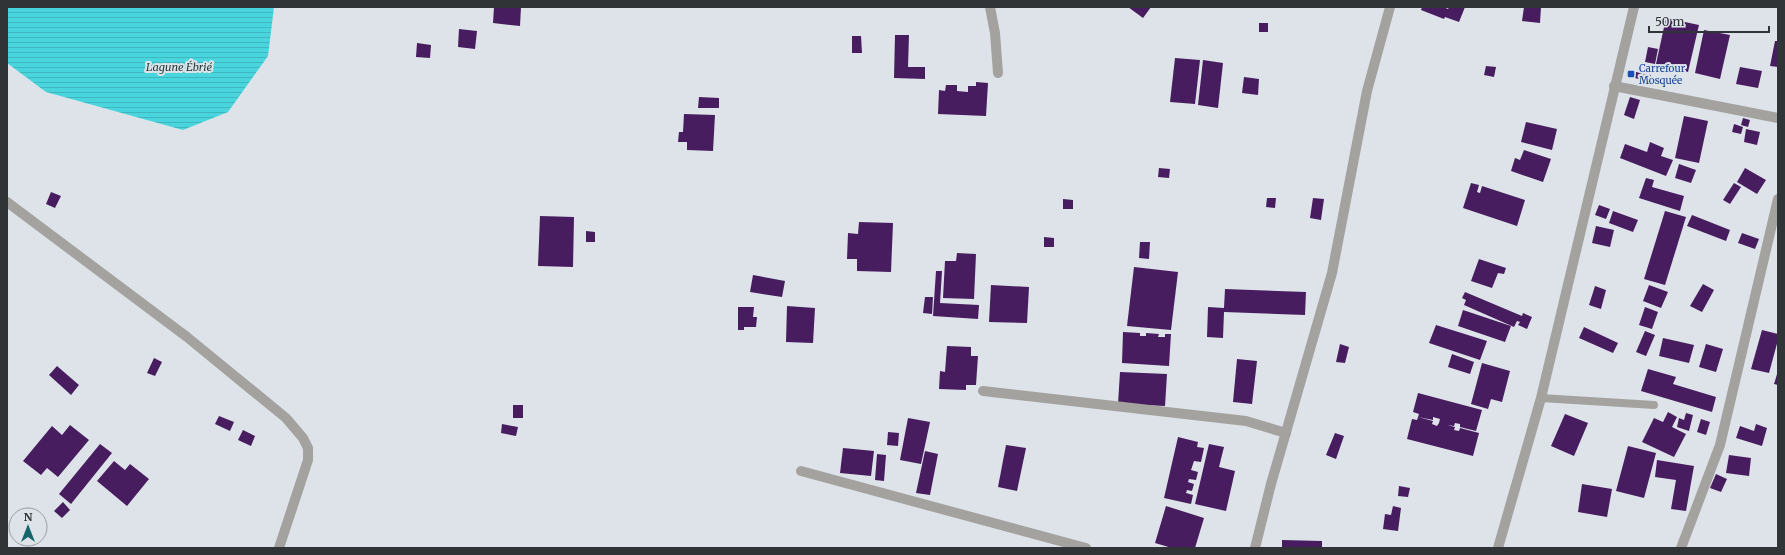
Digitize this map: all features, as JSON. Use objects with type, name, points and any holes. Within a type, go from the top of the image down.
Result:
[{"type":"street","points":[[990,7],[995,33],[998,73]]},
{"type":"street","points":[[1255,548],[1332,273],[1367,91],[1390,7]]},
{"type":"street","points":[[1498,548],[1540,398],[1634,7]]},
{"type":"street","points":[[1614,86],[1778,118]]},
{"type":"street","points":[[1681,548],[1720,445],[1778,199]]},
{"type":"street","points":[[7,202],[187,337],[286,418],[303,438],[308,448],[308,460],[279,548]]},
{"type":"street","points":[[982,391],[1246,421],[1286,433]]},
{"type":"street","points":[[801,471],[1086,548]]},
{"type":"lane","points":[[1540,398],[1654,405]]},
{"type":"water","name":"Lagune Ébrié","points":[[7,7],[274,7],[268,56],[228,112],[183,130],[46,92],[7,63]]},
{"type":"building","points":[[494,7],[521,7],[520,26],[493,23]]},
{"type":"building","points":[[1128,7],[1151,7],[1143,18]]},
{"type":"building","points":[[1422,7],[1443,7],[1448,9],[1449,7],[1465,7],[1459,22],[1445,17],[1444,19],[1421,10]]},
{"type":"building","points":[[1524,7],[1541,7],[1540,23],[1522,21]]},
{"type":"building","points":[[1666,18],[1699,25],[1688,72],[1656,64]]},
{"type":"building","points":[[1259,23],[1268,23],[1268,32],[1259,32]]},
{"type":"building","points":[[459,29],[477,31],[475,49],[458,47]]},
{"type":"building","points":[[1704,30],[1730,35],[1720,79],[1695,73]]},
{"type":"building","points":[[895,35],[909,35],[908,67],[925,67],[925,79],[894,78]]},
{"type":"building","points":[[852,36],[861,36],[862,53],[852,53]]},
{"type":"building","points":[[1775,41],[1778,41],[1778,67],[1770,66]]},
{"type":"building","points":[[417,43],[431,45],[430,58],[416,57]]},
{"type":"building","points":[[1648,47],[1658,49],[1655,64],[1645,62]]},
{"type":"building","points":[[1175,58],[1200,60],[1195,104],[1170,102]]},
{"type":"building","points":[[1203,60],[1223,63],[1218,108],[1198,105]]},
{"type":"building","points":[[1486,66],[1496,67],[1494,77],[1484,75]]},
{"type":"building","points":[[1740,67],[1762,71],[1758,88],[1736,84]]},
{"type":"building","points":[[1636,72],[1651,75],[1649,82],[1635,78]]},
{"type":"building","points":[[1244,77],[1259,79],[1258,95],[1242,93]]},
{"type":"building","points":[[976,82],[988,83],[986,116],[938,114],[939,90],[945,91],[946,85],[957,85],[957,91],[968,92],[968,86],[976,86]]},
{"type":"building","points":[[699,97],[719,98],[719,108],[698,108]]},
{"type":"building","points":[[1630,97],[1640,100],[1634,119],[1624,115]]},
{"type":"building","points":[[684,114],[715,115],[713,151],[687,150],[687,142],[678,142],[679,132],[683,132]]},
{"type":"building","points":[[1684,116],[1708,121],[1699,163],[1675,158]]},
{"type":"building","points":[[1743,118],[1750,120],[1748,127],[1741,125]]},
{"type":"building","points":[[1526,122],[1557,129],[1552,150],[1521,142]]},
{"type":"building","points":[[1734,124],[1743,127],[1741,134],[1732,132]]},
{"type":"building","points":[[1746,129],[1760,132],[1757,145],[1744,142]]},
{"type":"building","points":[[1650,142],[1664,148],[1661,156],[1673,160],[1666,176],[1620,158],[1625,144],[1647,152]]},
{"type":"building","points":[[1524,150],[1551,159],[1543,182],[1511,171],[1515,158],[1520,160]]},
{"type":"building","points":[[1679,164],[1696,170],[1691,183],[1675,178]]},
{"type":"building","points":[[1159,168],[1170,169],[1169,178],[1158,177]]},
{"type":"building","points":[[1745,168],[1766,180],[1757,194],[1737,182]]},
{"type":"building","points":[[1646,178],[1654,180],[1652,187],[1684,196],[1680,211],[1639,198]]},
{"type":"building","points":[[1471,183],[1479,185],[1477,192],[1480,193],[1482,186],[1525,200],[1517,226],[1463,208]]},
{"type":"building","points":[[1734,183],[1741,187],[1730,204],[1723,200]]},
{"type":"building","points":[[51,192],[61,196],[55,208],[46,204]]},
{"type":"building","points":[[1267,198],[1276,198],[1275,208],[1266,207]]},
{"type":"building","points":[[1313,198],[1324,199],[1321,220],[1310,218]]},
{"type":"building","points":[[1063,199],[1073,200],[1073,209],[1063,209]]},
{"type":"building","points":[[1599,205],[1610,209],[1606,219],[1595,215]]},
{"type":"building","points":[[1613,211],[1638,220],[1633,232],[1609,223]]},
{"type":"building","points":[[1665,211],[1686,217],[1665,285],[1644,279]]},
{"type":"building","points":[[1692,215],[1730,230],[1726,241],[1687,226]]},
{"type":"building","points":[[540,216],[574,217],[573,267],[538,266]]},
{"type":"building","points":[[859,222],[893,223],[891,272],[857,271],[857,259],[847,259],[848,233],[858,234]]},
{"type":"building","points":[[1596,226],[1614,230],[1610,247],[1592,243]]},
{"type":"building","points":[[586,231],[595,232],[595,242],[586,242]]},
{"type":"building","points":[[1742,233],[1759,239],[1755,249],[1738,243]]},
{"type":"building","points":[[1044,237],[1054,238],[1054,247],[1044,247]]},
{"type":"building","points":[[1140,242],[1150,242],[1149,259],[1139,258]]},
{"type":"building","points":[[957,253],[976,254],[974,299],[943,298],[945,261],[956,261]]},
{"type":"building","points":[[1479,259],[1506,268],[1504,274],[1498,273],[1492,288],[1471,281]]},
{"type":"building","points":[[1134,267],[1178,272],[1171,330],[1127,326]]},
{"type":"building","points":[[936,271],[942,271],[940,303],[979,305],[978,319],[933,316]]},
{"type":"building","points":[[753,275],[785,281],[782,297],[750,292]]},
{"type":"building","points":[[1703,284],[1714,290],[1702,312],[1690,306]]},
{"type":"building","points":[[991,285],[1029,287],[1027,323],[989,322]]},
{"type":"building","points":[[1649,285],[1668,292],[1661,308],[1643,301]]},
{"type":"building","points":[[1595,286],[1606,290],[1601,309],[1589,305]]},
{"type":"building","points":[[1225,289],[1306,292],[1305,315],[1224,312],[1223,338],[1207,337],[1208,307],[1224,308]]},
{"type":"building","points":[[1465,292],[1522,316],[1523,313],[1532,317],[1527,329],[1518,325],[1520,322],[1517,321],[1514,327],[1464,305],[1466,300],[1462,298]]},
{"type":"building","points":[[925,297],[933,297],[932,314],[923,313]]},
{"type":"building","points":[[787,306],[815,308],[813,343],[786,342]]},
{"type":"building","points":[[738,307],[754,307],[753,317],[757,317],[756,327],[744,327],[744,330],[738,330]]},
{"type":"building","points":[[1645,307],[1658,312],[1652,329],[1639,325]]},
{"type":"building","points":[[1463,310],[1511,326],[1505,342],[1458,326]]},
{"type":"building","points":[[1436,325],[1487,341],[1480,360],[1429,343]]},
{"type":"building","points":[[1584,327],[1618,343],[1613,353],[1579,338]]},
{"type":"building","points":[[1762,330],[1778,334],[1778,340],[1769,373],[1751,369]]},
{"type":"building","points":[[1645,331],[1655,335],[1646,356],[1636,352]]},
{"type":"building","points":[[1123,332],[1140,333],[1140,336],[1146,336],[1146,333],[1159,334],[1158,337],[1165,337],[1165,334],[1171,334],[1169,366],[1122,363]]},
{"type":"building","points":[[1663,338],[1694,345],[1689,363],[1659,356]]},
{"type":"building","points":[[1340,344],[1349,347],[1345,363],[1336,362]]},
{"type":"building","points":[[1706,344],[1723,349],[1716,372],[1699,367]]},
{"type":"building","points":[[947,346],[971,347],[971,356],[978,356],[976,385],[966,385],[966,390],[939,389],[940,371],[945,372]]},
{"type":"building","points":[[1452,354],[1474,362],[1470,374],[1448,367]]},
{"type":"building","points":[[154,358],[162,362],[155,376],[147,373]]},
{"type":"building","points":[[1237,359],[1257,361],[1252,404],[1233,402]]},
{"type":"building","points":[[1482,363],[1510,371],[1502,402],[1491,399],[1488,409],[1471,404]]},
{"type":"building","points":[[57,366],[79,385],[71,395],[49,375]]},
{"type":"building","points":[[1648,369],[1676,377],[1673,384],[1716,397],[1712,412],[1641,391]]},
{"type":"building","points":[[1778,371],[1778,385],[1774,384]]},
{"type":"building","points":[[1120,372],[1167,374],[1165,406],[1118,404]]},
{"type":"building","points":[[1418,393],[1482,410],[1476,431],[1460,427],[1460,424],[1455,423],[1454,426],[1447,425],[1455,427],[1454,430],[1459,431],[1460,428],[1479,433],[1473,456],[1407,439],[1412,419],[1417,420],[1418,417],[1419,414],[1413,412]],"holes":[[[1418,417],[1433,420],[1433,417],[1440,419],[1437,426],[1432,424],[1433,421]]]},
{"type":"building","points":[[513,405],[523,405],[523,418],[513,418]]},
{"type":"building","points":[[1668,412],[1677,417],[1672,427],[1686,434],[1674,457],[1642,442],[1654,418],[1663,422]]},
{"type":"building","points":[[1686,413],[1693,415],[1689,431],[1677,427],[1679,418],[1684,420]]},
{"type":"building","points":[[1565,414],[1588,423],[1574,456],[1551,446]]},
{"type":"building","points":[[219,416],[234,422],[230,431],[215,424]]},
{"type":"building","points":[[908,418],[930,422],[921,464],[900,460]]},
{"type":"building","points":[[1701,419],[1710,422],[1706,435],[1697,432]]},
{"type":"building","points":[[502,424],[518,427],[516,436],[501,433]]},
{"type":"building","points":[[1756,424],[1767,428],[1762,446],[1736,438],[1740,426],[1754,431]]},
{"type":"building","points":[[70,425],[89,440],[58,477],[47,468],[41,475],[23,461],[52,426],[62,435]]},
{"type":"building","points":[[243,430],[255,436],[251,446],[238,440]]},
{"type":"building","points":[[888,432],[899,433],[898,446],[887,445]]},
{"type":"building","points":[[1335,433],[1344,436],[1336,459],[1326,455]]},
{"type":"building","points":[[1178,437],[1198,442],[1197,447],[1204,448],[1201,462],[1194,461],[1191,470],[1198,472],[1196,480],[1189,479],[1188,482],[1194,484],[1192,491],[1187,490],[1186,493],[1193,495],[1191,504],[1164,498]]},
{"type":"building","points":[[100,444],[112,453],[71,504],[59,494]]},
{"type":"building","points":[[1209,444],[1224,447],[1219,467],[1235,471],[1226,511],[1195,504]]},
{"type":"building","points":[[1006,445],[1026,448],[1017,491],[998,487]]},
{"type":"building","points":[[1628,446],[1656,453],[1644,498],[1616,491]]},
{"type":"building","points":[[843,448],[874,451],[871,476],[840,473]]},
{"type":"building","points":[[925,451],[938,454],[930,495],[916,493]]},
{"type":"building","points":[[877,454],[886,455],[884,481],[875,480]]},
{"type":"building","points":[[1729,455],[1751,458],[1749,476],[1726,473]]},
{"type":"building","points":[[1657,460],[1694,466],[1686,511],[1671,509],[1676,480],[1655,477]]},
{"type":"building","points":[[114,461],[125,470],[130,464],[149,479],[127,506],[97,481]]},
{"type":"building","points":[[1716,474],[1727,479],[1721,492],[1710,488]]},
{"type":"building","points":[[1582,484],[1612,489],[1607,517],[1578,512]]},
{"type":"building","points":[[1399,486],[1410,488],[1408,497],[1398,496]]},
{"type":"building","points":[[63,502],[70,510],[62,518],[54,511]]},
{"type":"building","points":[[1166,506],[1204,518],[1195,548],[1172,548],[1155,543]]},
{"type":"building","points":[[1393,506],[1401,508],[1398,531],[1383,529],[1385,514],[1391,515]]},
{"type":"building","points":[[1282,540],[1322,541],[1322,548],[1282,548]]},
{"type":"place","name":"Carrefour Mosquée","points":[[1631,74]]}]
